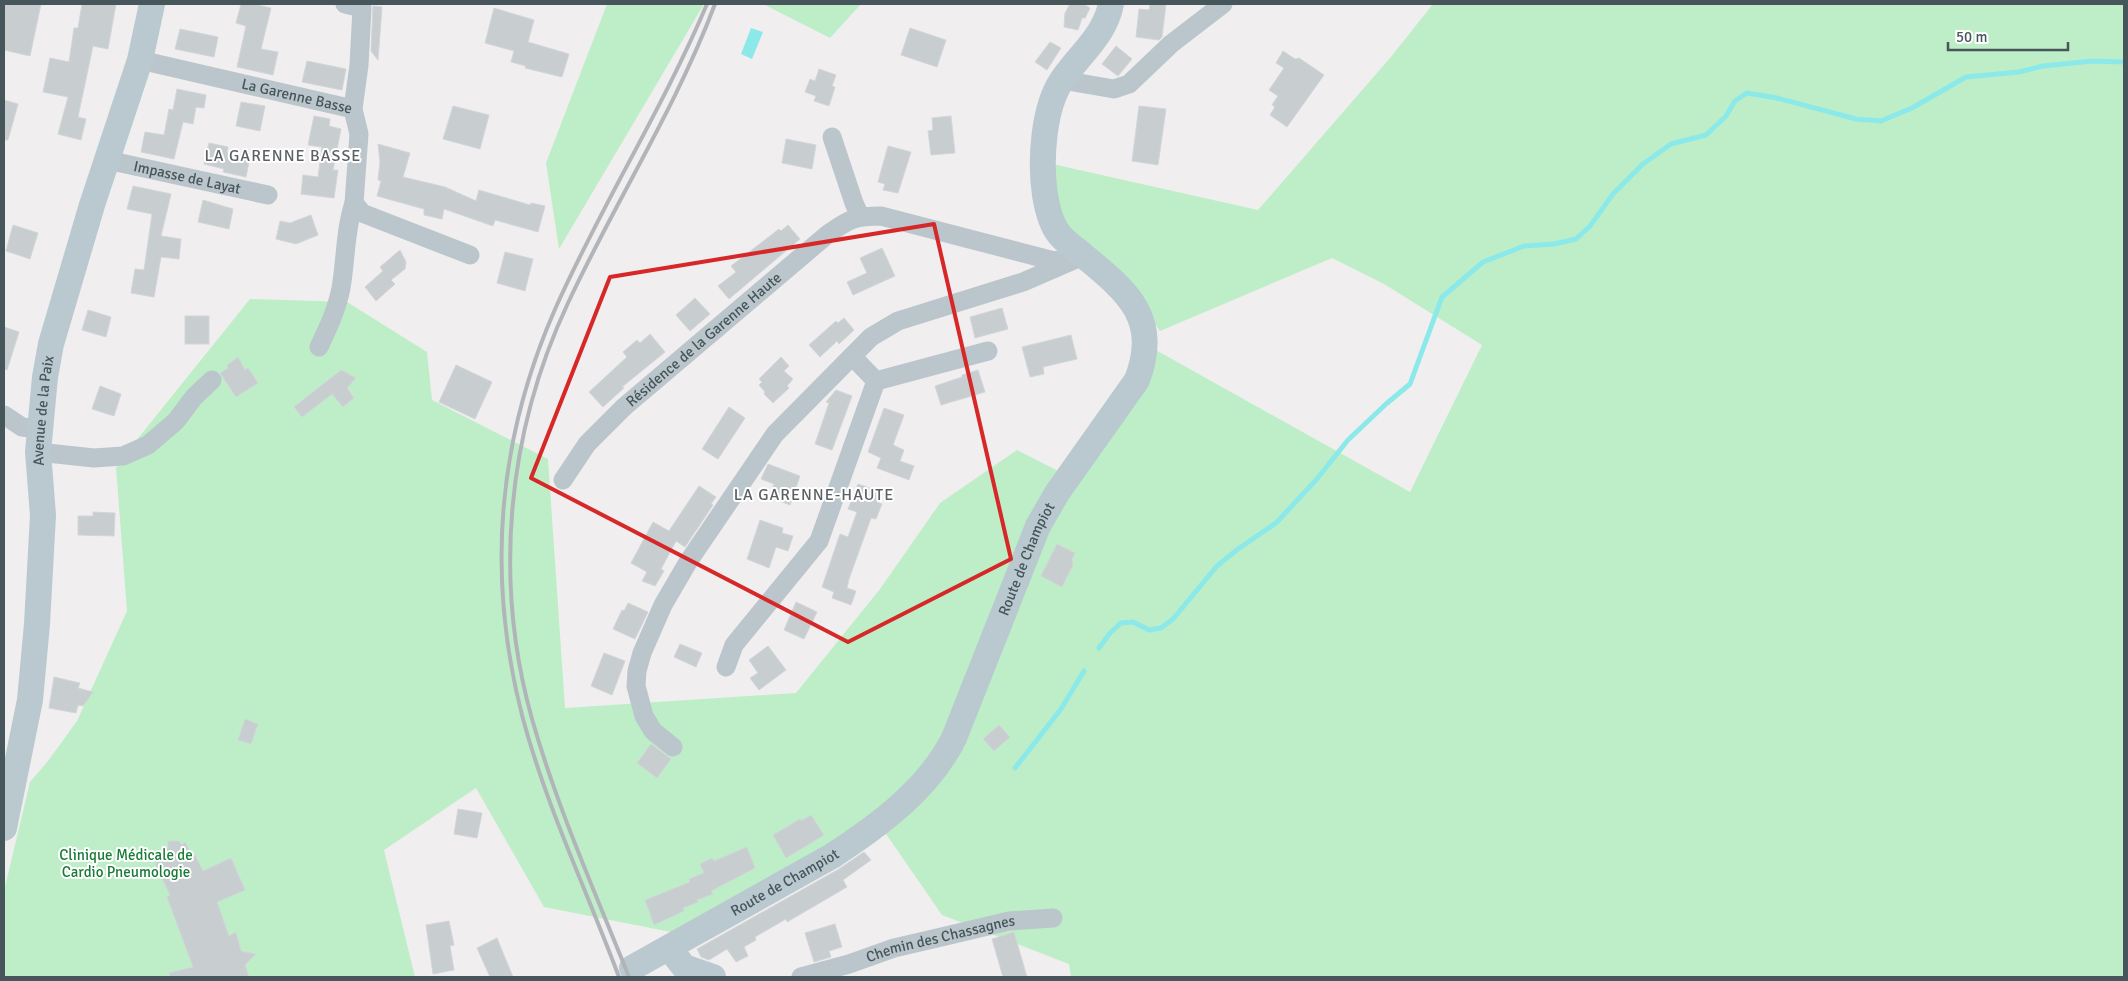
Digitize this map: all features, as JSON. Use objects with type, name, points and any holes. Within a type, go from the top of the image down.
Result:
[{"type":"street","name":"Avenue de la Paix","points":[[4,828],[30,700],[37,624],[43,515],[38,441],[45,377],[52,344],[107,160],[140,60],[152,4]]},
{"type":"street","points":[[345,4],[362,8],[359,65],[353,109]]},
{"type":"street","name":"Route de Champiot","points":[[632,968],[832,856],[859,838],[901,805],[944,758],[1038,526],[1057,494],[1137,380],[1143,364],[1145,339],[1143,325],[1136,309],[1116,284],[1065,242],[1057,232],[1045,196],[1043,167],[1044,137],[1053,99],[1062,80],[1103,27],[1111,4]]},
{"type":"street","points":[[1062,80],[1114,89],[1130,84],[1171,44],[1223,4]]},
{"type":"street","name":"La Garenne Basse","points":[[140,60],[353,109],[359,134],[354,202],[348,219],[341,288],[332,319],[319,347]]},
{"type":"street","points":[[832,137],[860,216]]},
{"type":"street","name":"Impasse de Layat","points":[[107,160],[268,196]]},
{"type":"street","points":[[354,202],[362,213],[470,255]]},
{"type":"street","name":"Résidence de la Garenne Haute","points":[[563,480],[588,444],[624,406],[828,234],[844,223],[860,216],[881,216],[903,221],[1054,261],[1084,256]]},
{"type":"street","points":[[673,746],[654,731],[644,716],[636,686],[637,671],[642,653],[663,605],[688,562],[775,434],[871,337],[898,321],[1023,282],[1084,256]]},
{"type":"street","points":[[876,381],[988,351]]},
{"type":"street","points":[[852,356],[876,381]]},
{"type":"street","points":[[4,414],[38,441],[94,458],[123,456],[148,445],[176,421],[194,397],[212,380]]},
{"type":"street","points":[[726,667],[734,645],[819,541],[876,381]]},
{"type":"street","name":"Chemin des Chassagnes","points":[[801,977],[849,964],[894,948],[1008,921],[1053,918]]},
{"type":"street","points":[[668,948],[684,967],[714,977]]},
{"type":"highlighted area","points":[[934,224],[1011,559],[848,642],[531,478],[610,277]]},
{"type":"green space","points":[[607,4],[704,4],[559,249],[546,163]]},
{"type":"green space","points":[[763,4],[861,4],[830,38]]},
{"type":"green space","name":"Clinique Médicale de Cardio Pneumologie","points":[[1433,4],[2124,4],[2124,977],[1071,977],[1069,964],[942,915],[875,818],[681,934],[544,907],[476,788],[384,850],[415,977],[4,977],[4,891],[30,782],[77,721],[127,611],[116,467],[130,463],[127,452],[250,299],[347,302],[427,352],[432,400],[548,459],[565,708],[796,693],[880,589],[940,503],[1017,450],[1070,477],[1154,349],[1410,492],[1482,345],[1384,284],[1332,258],[1160,331],[1125,283],[1056,224],[1048,163],[1258,210],[1390,58]]},
{"type":"water","points":[[751,28],[763,32],[752,59],[741,54]]},
{"type":"building","points":[[4,4],[41,4],[30,56],[4,50]]},
{"type":"building","points":[[82,4],[116,4],[108,49],[93,46],[78,117],[86,119],[81,140],[58,134],[68,97],[43,92],[50,58],[69,62],[74,28],[78,28]]},
{"type":"building","points":[[241,4],[253,4],[271,8],[261,49],[278,52],[273,75],[237,67],[246,26],[236,23]]},
{"type":"building","points":[[1070,4],[1083,4],[1090,8],[1085,18],[1082,18],[1078,30],[1064,27],[1065,13]]},
{"type":"building","points":[[1150,4],[1166,4],[1162,37],[1159,40],[1136,37],[1139,9],[1149,10]]},
{"type":"building","points":[[373,6],[382,7],[378,60],[371,51]]},
{"type":"building","points":[[494,8],[534,20],[528,42],[569,54],[562,77],[525,68],[526,66],[511,62],[514,51],[485,43]]},
{"type":"building","points":[[910,28],[946,40],[937,67],[901,55]]},
{"type":"building","points":[[180,29],[218,37],[214,57],[175,49]]},
{"type":"building","points":[[1050,42],[1061,48],[1047,70],[1035,62]]},
{"type":"building","points":[[1116,46],[1132,59],[1118,76],[1102,64]]},
{"type":"building","points":[[1283,51],[1295,59],[1299,58],[1324,75],[1287,127],[1270,115],[1275,107],[1272,105],[1278,96],[1269,90],[1284,68],[1276,63]]},
{"type":"building","points":[[307,61],[346,69],[342,90],[302,82]]},
{"type":"building","points":[[819,69],[836,75],[832,86],[835,87],[829,106],[814,101],[816,96],[805,92],[810,79],[815,81]]},
{"type":"building","points":[[177,89],[206,95],[204,108],[196,107],[193,124],[183,122],[174,159],[141,152],[145,132],[164,135],[169,109],[173,110]]},
{"type":"building","points":[[4,100],[18,104],[8,140],[4,140]]},
{"type":"building","points":[[241,102],[265,106],[260,131],[236,126]]},
{"type":"building","points":[[453,106],[489,115],[480,149],[443,139]]},
{"type":"building","points":[[1139,106],[1166,109],[1158,165],[1132,161]]},
{"type":"building","points":[[314,116],[330,119],[329,126],[341,129],[333,170],[338,170],[334,198],[301,194],[303,175],[318,177],[322,147],[308,145]]},
{"type":"building","points":[[951,116],[955,153],[931,155],[928,131],[933,130],[932,118]]},
{"type":"building","points":[[786,139],[816,145],[812,169],[782,163]]},
{"type":"building","points":[[209,143],[228,147],[227,152],[250,157],[246,177],[223,172],[224,169],[204,164]]},
{"type":"building","points":[[378,144],[410,153],[403,177],[445,187],[476,201],[479,190],[530,205],[531,203],[545,206],[538,232],[495,220],[493,226],[444,209],[442,219],[424,215],[424,209],[377,196],[381,181],[378,180],[380,162]]},
{"type":"building","points":[[888,146],[911,152],[898,193],[883,190],[885,184],[878,182]]},
{"type":"building","points":[[133,186],[171,194],[161,236],[181,239],[179,259],[161,257],[154,297],[131,293],[135,269],[144,270],[152,214],[127,209]]},
{"type":"building","points":[[203,200],[233,209],[229,229],[198,222]]},
{"type":"building","points":[[311,215],[318,235],[296,244],[276,239],[280,221],[290,223]]},
{"type":"building","points":[[13,225],[38,233],[30,259],[6,251]]},
{"type":"building","points":[[788,225],[800,239],[729,299],[718,286],[736,272],[731,266],[779,229],[781,231]]},
{"type":"building","points":[[882,248],[895,276],[853,295],[847,282],[867,273],[860,258]]},
{"type":"building","points":[[400,250],[406,262],[405,269],[391,280],[395,284],[376,301],[365,287],[383,271],[380,267]]},
{"type":"building","points":[[505,252],[533,259],[525,291],[497,283]]},
{"type":"building","points":[[695,298],[710,314],[690,331],[676,315]]},
{"type":"building","points":[[1002,308],[1008,329],[975,338],[970,317]]},
{"type":"building","points":[[88,310],[111,317],[106,337],[82,330]]},
{"type":"building","points":[[185,316],[209,316],[209,344],[185,344]]},
{"type":"building","points":[[844,318],[854,330],[839,344],[837,341],[820,357],[809,345],[836,321],[838,323]]},
{"type":"building","points":[[4,327],[19,332],[7,370],[4,369]]},
{"type":"building","points":[[650,334],[665,352],[622,387],[624,388],[603,407],[589,392],[627,357],[623,352],[637,340],[640,343]]},
{"type":"building","points":[[1071,335],[1077,359],[1043,367],[1044,374],[1030,377],[1022,347]]},
{"type":"building","points":[[238,357],[245,370],[248,368],[258,383],[236,397],[220,373],[228,368],[227,365]]},
{"type":"building","points":[[781,357],[789,366],[784,371],[793,379],[787,386],[789,388],[773,403],[764,394],[765,392],[759,385],[762,382],[759,379]]},
{"type":"building","points":[[456,365],[492,382],[475,419],[439,402]]},
{"type":"building","points":[[341,370],[356,378],[347,388],[354,398],[343,407],[332,394],[302,417],[294,407]]},
{"type":"building","points":[[978,370],[985,392],[941,405],[935,386]]},
{"type":"building","points":[[100,386],[121,394],[114,416],[92,409]]},
{"type":"building","points":[[836,390],[852,396],[832,450],[815,444],[829,403],[826,402]]},
{"type":"building","points":[[729,407],[745,418],[718,459],[702,449]]},
{"type":"building","points":[[884,408],[904,415],[893,445],[904,450],[900,461],[914,466],[909,480],[877,468],[881,458],[868,452]]},
{"type":"building","points":[[768,464],[800,476],[790,505],[769,497],[774,484],[761,479]]},
{"type":"building","points":[[858,484],[881,492],[877,502],[882,504],[876,519],[871,518],[849,579],[847,588],[856,591],[851,605],[832,598],[834,592],[822,587],[840,534],[848,537],[857,512],[848,509]]},
{"type":"building","points":[[699,486],[716,497],[711,504],[713,505],[685,547],[676,541],[661,569],[664,571],[655,586],[642,581],[647,572],[631,563],[653,522],[669,531]]},
{"type":"building","points":[[93,512],[115,513],[114,536],[78,535],[78,516],[93,516]]},
{"type":"building","points":[[760,520],[783,528],[782,533],[793,536],[788,551],[776,547],[769,568],[747,559]]},
{"type":"building","points":[[1057,544],[1075,553],[1072,559],[1073,565],[1062,587],[1041,576]]},
{"type":"building","points":[[796,602],[817,612],[804,639],[784,630]]},
{"type":"building","points":[[628,603],[648,612],[635,639],[613,629],[622,610],[624,611]]},
{"type":"building","points":[[680,644],[702,653],[696,667],[674,657]]},
{"type":"building","points":[[768,646],[786,670],[759,690],[750,678],[758,673],[749,660]]},
{"type":"building","points":[[604,653],[625,661],[612,695],[591,686]]},
{"type":"building","points":[[54,677],[80,683],[78,688],[93,692],[83,706],[78,705],[76,713],[49,708]]},
{"type":"building","points":[[245,719],[258,724],[251,744],[238,740]]},
{"type":"building","points":[[999,725],[1010,737],[994,751],[983,739]]},
{"type":"building","points":[[651,744],[671,759],[657,778],[637,763]]},
{"type":"building","points":[[458,809],[482,813],[477,838],[454,834]]},
{"type":"building","points":[[811,815],[824,835],[786,858],[773,835],[800,819],[801,821]]},
{"type":"building","points":[[168,841],[179,841],[182,845],[185,842],[192,856],[195,855],[203,871],[231,858],[245,890],[217,902],[229,936],[236,932],[241,951],[256,954],[245,965],[249,977],[170,977],[169,973],[193,967],[167,897],[170,895],[156,866],[156,859],[168,847]]},
{"type":"building","points":[[747,847],[755,868],[711,891],[713,894],[683,908],[684,911],[654,925],[645,900],[690,882],[689,879],[704,873],[700,864],[712,858],[714,861]]},
{"type":"building","points":[[864,852],[871,860],[843,880],[847,887],[787,922],[786,919],[755,937],[756,940],[744,947],[748,956],[736,962],[727,949],[709,960],[701,957],[697,949],[839,869]]},
{"type":"building","points":[[449,921],[454,945],[450,946],[454,970],[433,974],[426,925]]},
{"type":"building","points":[[835,924],[842,947],[829,951],[831,957],[814,962],[805,933]]},
{"type":"building","points":[[1014,932],[1027,977],[1003,977],[992,939]]},
{"type":"building","points":[[497,938],[513,977],[490,977],[477,948]]},
{"type":"waterway","points":[[1099,648],[1110,633],[1121,623],[1133,622],[1149,630],[1161,628],[1173,619],[1217,566],[1276,523],[1316,480],[1348,440],[1410,384],[1442,297],[1483,262],[1524,246],[1554,244],[1576,239],[1590,226],[1613,194],[1643,164],[1671,144],[1706,135],[1726,116],[1735,101],[1747,93],[1777,98],[1856,119],[1881,121],[1912,108],[1966,77],[2019,72],[2043,66],[2093,61],[2124,62]]},
{"type":"waterway","points":[[1015,768],[1061,709],[1084,671]]},
{"type":"railway","points":[[619,977],[555,817],[523,719],[511,666],[504,614],[502,562],[504,510],[510,459],[521,408],[536,357],[556,307],[690,43],[707,4]]},
{"type":"railway","points":[[629,977],[565,817],[532,719],[520,667],[513,614],[510,561],[512,508],[520,455],[531,403],[547,352],[586,265],[664,118],[715,4]]},
{"type":"district","name":"LA GARENNE BASSE","points":[[283,156]]},
{"type":"district","name":"LA GARENNE-HAUTE","points":[[814,495]]}]
